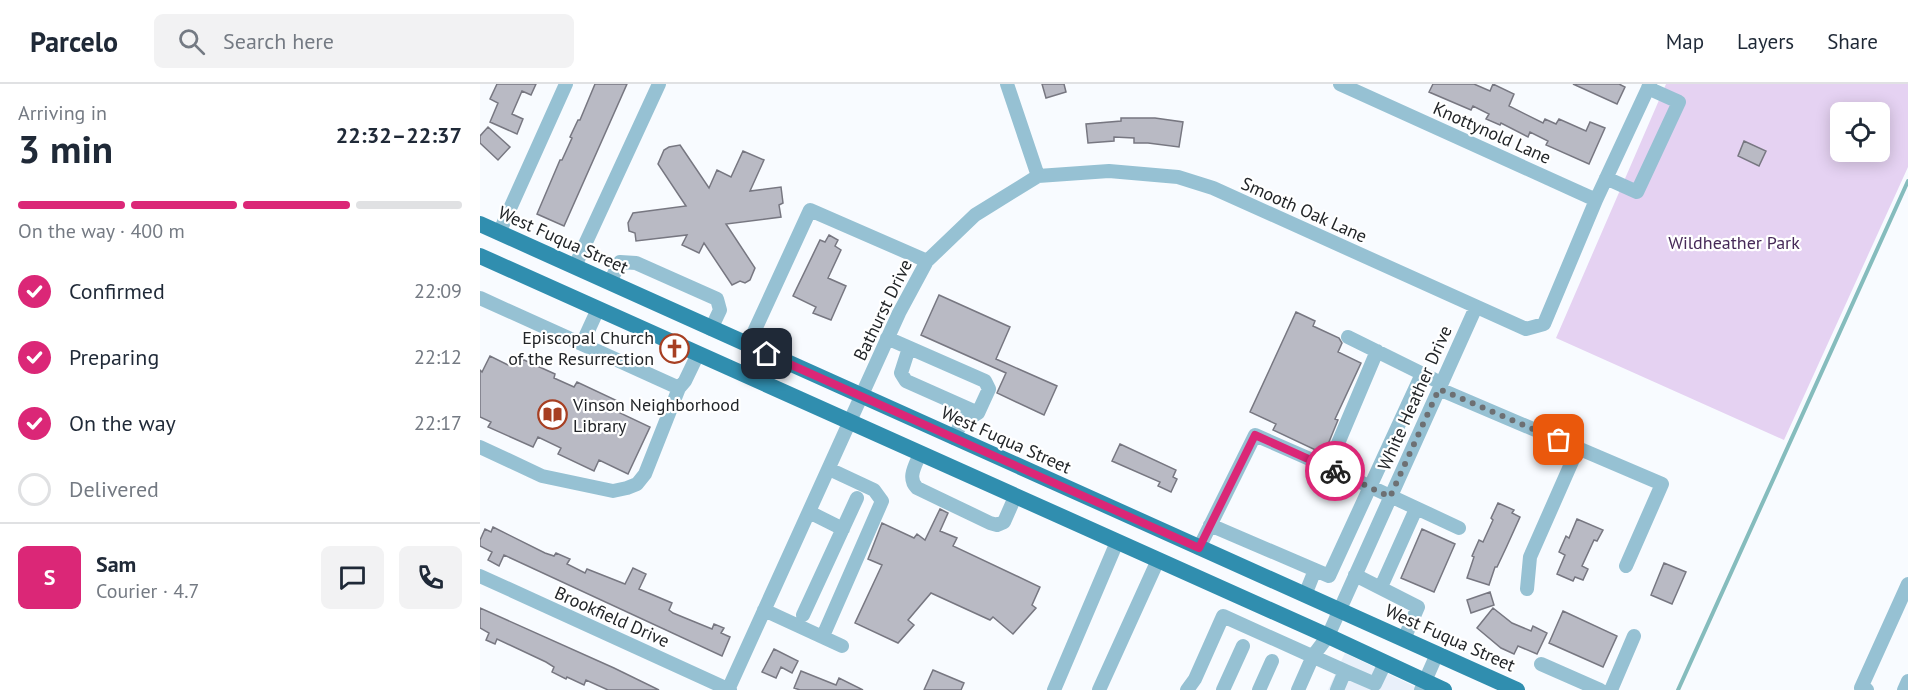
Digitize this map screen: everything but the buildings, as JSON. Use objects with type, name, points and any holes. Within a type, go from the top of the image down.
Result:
[{"type":"main road","name":"West Fuqua Street","points":[[480,224],[1517,690]]},
{"type":"main road","points":[[480,256],[1328,636],[1385,663],[1423,686],[1443,690]]},
{"type":"main road","points":[[598,309],[610,282]]},
{"type":"main road","points":[[1015,497],[1026,471]]},
{"type":"main road","points":[[1188,573],[1199,548]]},
{"type":"street","points":[[499,233],[566,84]]},
{"type":"street","points":[[575,266],[659,84]]},
{"type":"street","points":[[1007,84],[1038,176]]},
{"type":"street","name":"Knottynold Lane","points":[[1340,84],[1596,200]]},
{"type":"street","points":[[1596,200],[1606,178],[1649,86],[1679,102],[1637,192],[1606,178]]},
{"type":"street","name":"Smooth Oak Lane","points":[[1038,176],[1109,171],[1178,177],[1213,188],[1526,329],[1544,324],[1596,200]]},
{"type":"street","name":"Bathurst Drive","points":[[729,690],[887,338],[927,261],[975,215],[1038,176]]},
{"type":"street","points":[[748,345],[810,210],[927,261]]},
{"type":"street","points":[[610,282],[620,262],[626,261],[636,263],[717,299],[720,310],[711,329]]},
{"type":"street","points":[[480,298],[679,388]]},
{"type":"street","name":"White Heather Drive","points":[[1298,690],[1313,656],[1328,636],[1476,307]]},
{"type":"street","points":[[582,344],[598,309]]},
{"type":"street","points":[[1348,337],[1422,374],[1440,386],[1662,484],[1626,566]]},
{"type":"street","points":[[887,338],[985,381],[988,385],[989,389],[978,413],[961,423],[954,438]]},
{"type":"street","points":[[909,348],[901,373],[906,381],[978,413]]},
{"type":"street","points":[[1328,467],[1377,351]]},
{"type":"street","points":[[480,447],[542,476],[613,491],[637,484],[645,474],[679,388],[685,381],[698,354]]},
{"type":"street","points":[[1210,525],[1329,576],[1422,374]]},
{"type":"street","points":[[1199,548],[1255,435],[1459,528]]},
{"type":"street","points":[[1527,589],[1530,557],[1578,448]]},
{"type":"street","points":[[920,454],[911,477],[917,488],[990,523],[998,525],[1004,522],[1015,497]]},
{"type":"street","points":[[823,636],[882,501],[873,490],[829,469]]},
{"type":"street","points":[[803,615],[857,498]]},
{"type":"street","points":[[1381,587],[1416,509]]},
{"type":"street","points":[[809,512],[843,529]]},
{"type":"street","points":[[1054,690],[1117,542]]},
{"type":"street","points":[[1099,690],[1158,560]]},
{"type":"street","points":[[1305,595],[1315,570]]},
{"type":"street","points":[[1355,575],[1418,607],[1404,639]]},
{"type":"street","name":"Brookfield Drive","points":[[480,576],[729,690]]},
{"type":"street","points":[[1867,690],[1861,688],[1908,584]]},
{"type":"street","points":[[764,610],[842,646]]},
{"type":"street","points":[[1188,690],[1195,680],[1223,616],[1375,684],[1385,663]]},
{"type":"street","points":[[1611,690],[1634,636]]},
{"type":"street","points":[[1223,690],[1243,646]]},
{"type":"street","points":[[1423,686],[1437,654]]},
{"type":"street","points":[[1259,690],[1272,661]]},
{"type":"street","points":[[1541,664],[1600,690]]},
{"type":"street","points":[[1337,690],[1345,671]]},
{"type":"street","points":[[1904,690],[1908,681]]},
{"type":"shaded area","points":[[1345,653],[1422,690],[1328,690]]},
{"type":"green space","name":"Wildheather Park","points":[[1666,84],[1908,84],[1908,167],[1784,440],[1556,338]]},
{"type":"waterway","points":[[1678,690],[1908,181]]},
{"type":"way so far","points":[[1335,471],[1390,497],[1439,389],[1559,440]]},
{"type":"place","name":"Episcopal Church of the Resurrection","points":[[675,348]]},
{"type":"place","name":"Vinson Neighborhood Library","points":[[552,415]]},
{"type":"route","points":[[767,354],[1199,548],[1255,435],[1335,471]]}]
